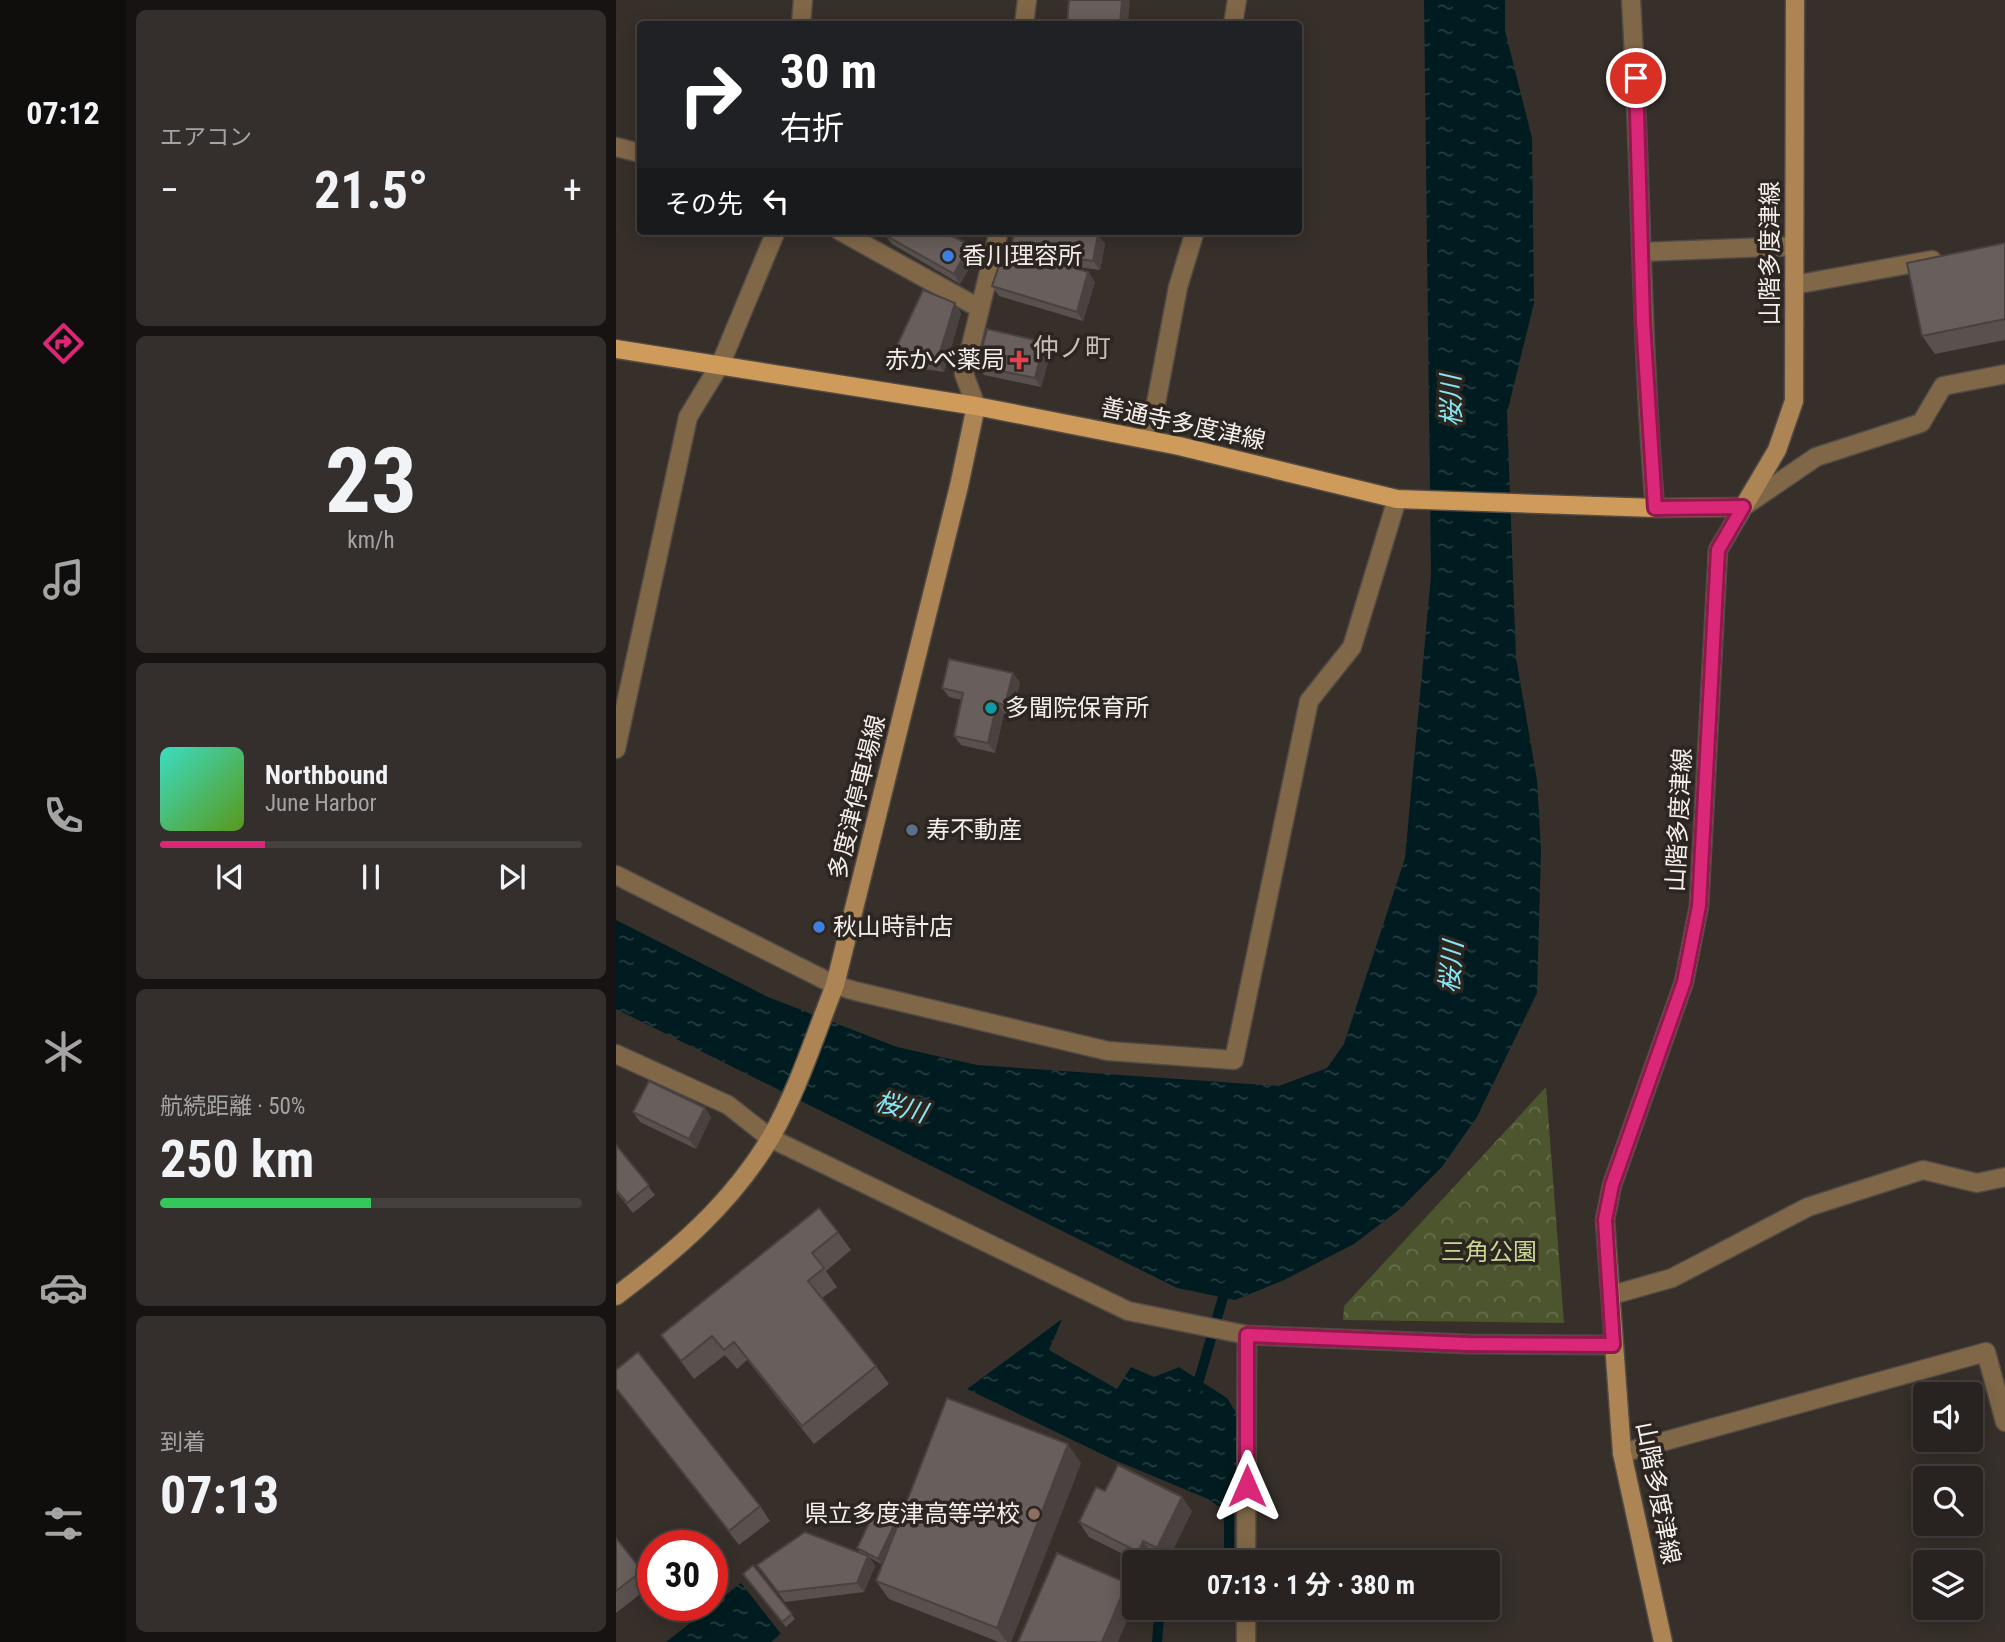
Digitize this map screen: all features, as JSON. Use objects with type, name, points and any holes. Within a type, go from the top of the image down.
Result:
[{"type":"main road","name":"山階多度津線","points":[[1663,1642],[1622,1453],[1605,1220],[1612,1185],[1684,982],[1699,906],[1718,550],[1777,450],[1794,401],[1795,0]]},
{"type":"main road","name":"善通寺多度津線","points":[[616,349],[721,363],[976,406],[1149,440],[1398,499],[1655,508],[1743,507]]},
{"type":"main road","name":"多度津停車場線","points":[[616,1296],[697,1230],[736,1189],[770,1138],[783,1112],[824,1013],[835,985],[959,486],[976,406]]},
{"type":"street","points":[[801,21],[803,0]]},
{"type":"street","points":[[1024,21],[1027,0]]},
{"type":"street","points":[[1234,21],[1237,0]]},
{"type":"street","points":[[1632,0],[1655,508]]},
{"type":"street","points":[[616,147],[637,152]]},
{"type":"street","points":[[616,749],[688,417],[721,363],[774,235]]},
{"type":"street","points":[[847,235],[979,308]]},
{"type":"street","points":[[976,406],[964,374],[998,235]]},
{"type":"street","points":[[1149,440],[1178,287],[1194,235]]},
{"type":"street","points":[[1642,252],[1794,246]]},
{"type":"street","points":[[1794,285],[1952,256]]},
{"type":"street","points":[[1743,507],[1816,457],[1920,423],[1943,386],[2005,374]]},
{"type":"street","points":[[616,875],[835,985],[1047,1039],[1108,1051],[1234,1060],[1309,701],[1352,647],[1398,499]]},
{"type":"street","points":[[616,1054],[727,1105],[770,1138],[1128,1311],[1247,1335],[1468,1344],[1613,1345]]},
{"type":"street","points":[[1612,1294],[1672,1278],[1808,1207],[1923,1170],[1977,1183],[2005,1177]]},
{"type":"street","points":[[1246,1550],[1247,1335]]},
{"type":"street","points":[[1622,1453],[1986,1352],[2005,1422]]},
{"type":"street","points":[[1246,1620],[1246,1642]]},
{"type":"green space","name":"三角公園","points":[[1546,1087],[1564,1323],[1343,1320],[1344,1306]]},
{"type":"water","name":"桜川","points":[[1424,0],[1505,0],[1505,31],[1532,138],[1534,303],[1507,413],[1516,658],[1537,780],[1541,850],[1537,993],[1477,1117],[1441,1168],[1400,1209],[1354,1244],[1284,1280],[1235,1300],[1177,1288],[616,1009],[616,920],[768,997],[897,1047],[977,1065],[1279,1086],[1327,1068],[1344,1044],[1405,858],[1431,576]]},
{"type":"water","points":[[1062,1319],[1049,1350],[1117,1389],[1131,1367],[1154,1377],[1179,1367],[1227,1398],[1238,1416],[1237,1505],[1218,1506],[1208,1499],[1112,1459],[967,1389]]},
{"type":"water","points":[[741,1583],[781,1634],[771,1642],[666,1642],[693,1621],[728,1621],[728,1593]]},
{"type":"building","points":[[1069,0],[1122,0],[1120,21],[1067,21]]},
{"type":"building","points":[[885,235],[950,235],[970,245],[954,274]]},
{"type":"building","points":[[1013,235],[1098,235],[1093,261],[1017,251],[1088,272],[1077,312],[992,286],[1005,248],[1011,250]]},
{"type":"building","points":[[2005,243],[2005,319],[1922,336],[1907,263]]},
{"type":"building","points":[[923,290],[955,303],[937,362],[892,356]]},
{"type":"building","points":[[987,329],[1044,342],[1035,378],[977,366]]},
{"type":"building","name":"多聞院保育所","points":[[949,659],[1013,673],[1005,705],[997,703],[988,743],[954,736],[963,693],[942,688]]},
{"type":"building","points":[[649,1081],[705,1108],[689,1139],[633,1112]]},
{"type":"building","points":[[616,1145],[649,1185],[627,1203],[616,1190]]},
{"type":"building","points":[[819,1208],[838,1232],[812,1253],[824,1268],[808,1281],[876,1366],[802,1426],[734,1342],[724,1350],[712,1336],[681,1361],[661,1335]]},
{"type":"building","points":[[638,1352],[760,1506],[729,1531],[616,1388],[616,1370]]},
{"type":"building","points":[[947,1398],[1068,1444],[997,1628],[876,1581]]},
{"type":"building","points":[[1118,1465],[1182,1497],[1157,1548],[1143,1541],[1139,1550],[1134,1550],[1079,1522],[1096,1487],[1105,1491]]},
{"type":"building","points":[[879,1502],[900,1513],[878,1559],[857,1548]]},
{"type":"building","points":[[805,1532],[868,1556],[857,1583],[778,1592],[757,1565]]},
{"type":"building","points":[[616,1538],[637,1565],[637,1575],[616,1591]]},
{"type":"building","points":[[1057,1553],[1122,1581],[1122,1595],[1102,1642],[1018,1642]]},
{"type":"building","points":[[753,1565],[792,1614],[782,1622],[743,1574]]},
{"type":"waterway","points":[[1196,1390],[1226,1287]]},
{"type":"waterway","points":[[1229,1493],[1229,1550]]},
{"type":"waterway","points":[[1157,1642],[1159,1620]]},
{"type":"place","name":"香川理容所","points":[[948,256]]},
{"type":"place","name":"赤かべ薬局","points":[[1019,360]]},
{"type":"place","name":"多聞院保育所","points":[[991,708]]},
{"type":"place","name":"寿不動産","points":[[912,830]]},
{"type":"place","name":"秋山時計店","points":[[819,927]]},
{"type":"place","name":"県立多度津高等学校","points":[[1034,1514]]},
{"type":"district","name":"仲ノ町","points":[[1072,348]]},
{"type":"route","points":[[1247,1486],[1247,1335],[1468,1344],[1613,1345],[1612,1294],[1605,1220],[1612,1185],[1684,982],[1699,906],[1718,550],[1743,507],[1655,508],[1643,321],[1636,78]]}]
